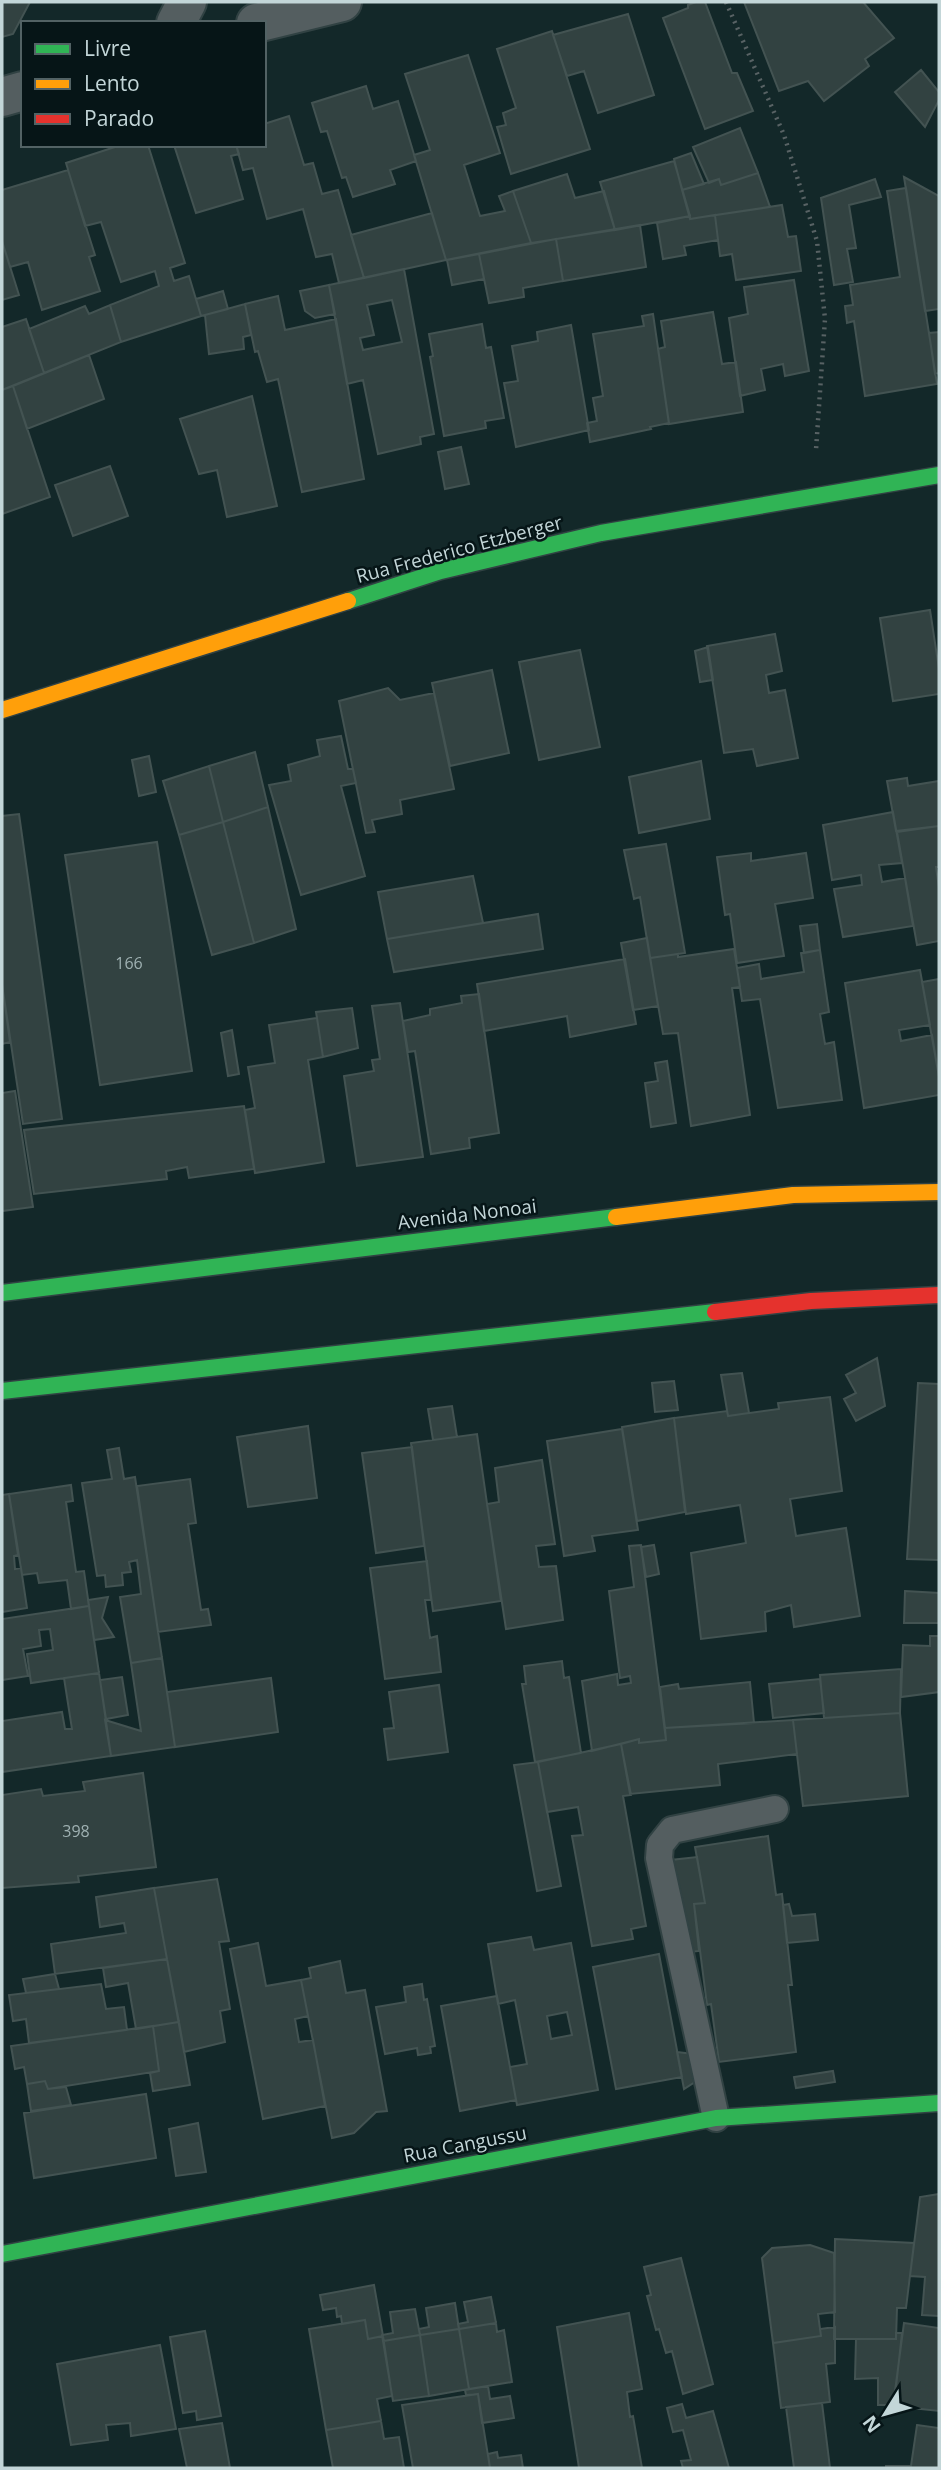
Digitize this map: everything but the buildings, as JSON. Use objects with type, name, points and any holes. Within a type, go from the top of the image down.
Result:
[{"type":"street","points":[[177,21],[187,2]]},
{"type":"street","points":[[264,21],[342,2]]},
{"type":"street","points":[[2,97],[21,92]]},
{"type":"street","name":"Rua Frederico Etzberger","points":[[2,710],[441,571],[601,533],[939,475]]},
{"type":"street","name":"Avenida Nonoai","points":[[2,1293],[793,1195],[939,1192]]},
{"type":"street","points":[[2,1391],[811,1301],[939,1295]]},
{"type":"street","name":"Rua Cangussu","points":[[2,2254],[716,2118],[939,2103]]},
{"type":"lane","points":[[716,2118],[659,1858],[660,1845],[672,1830],[775,1809]]},
{"type":"path","points":[[726,2],[784,135],[817,240],[825,319],[813,496]]},
{"type":"traffic: fast","points":[[348,601],[441,571],[601,533],[939,475]]},
{"type":"traffic: fast","points":[[2,1293],[616,1217]]},
{"type":"traffic: fast","points":[[2,1391],[715,1312]]},
{"type":"traffic: fast","points":[[2,2254],[716,2118],[939,2103]]},
{"type":"traffic: slow","points":[[2,710],[348,601]]},
{"type":"traffic: slow","points":[[616,1217],[793,1195],[939,1192]]},
{"type":"traffic: jam","points":[[715,1312],[811,1301],[939,1295]]}]
